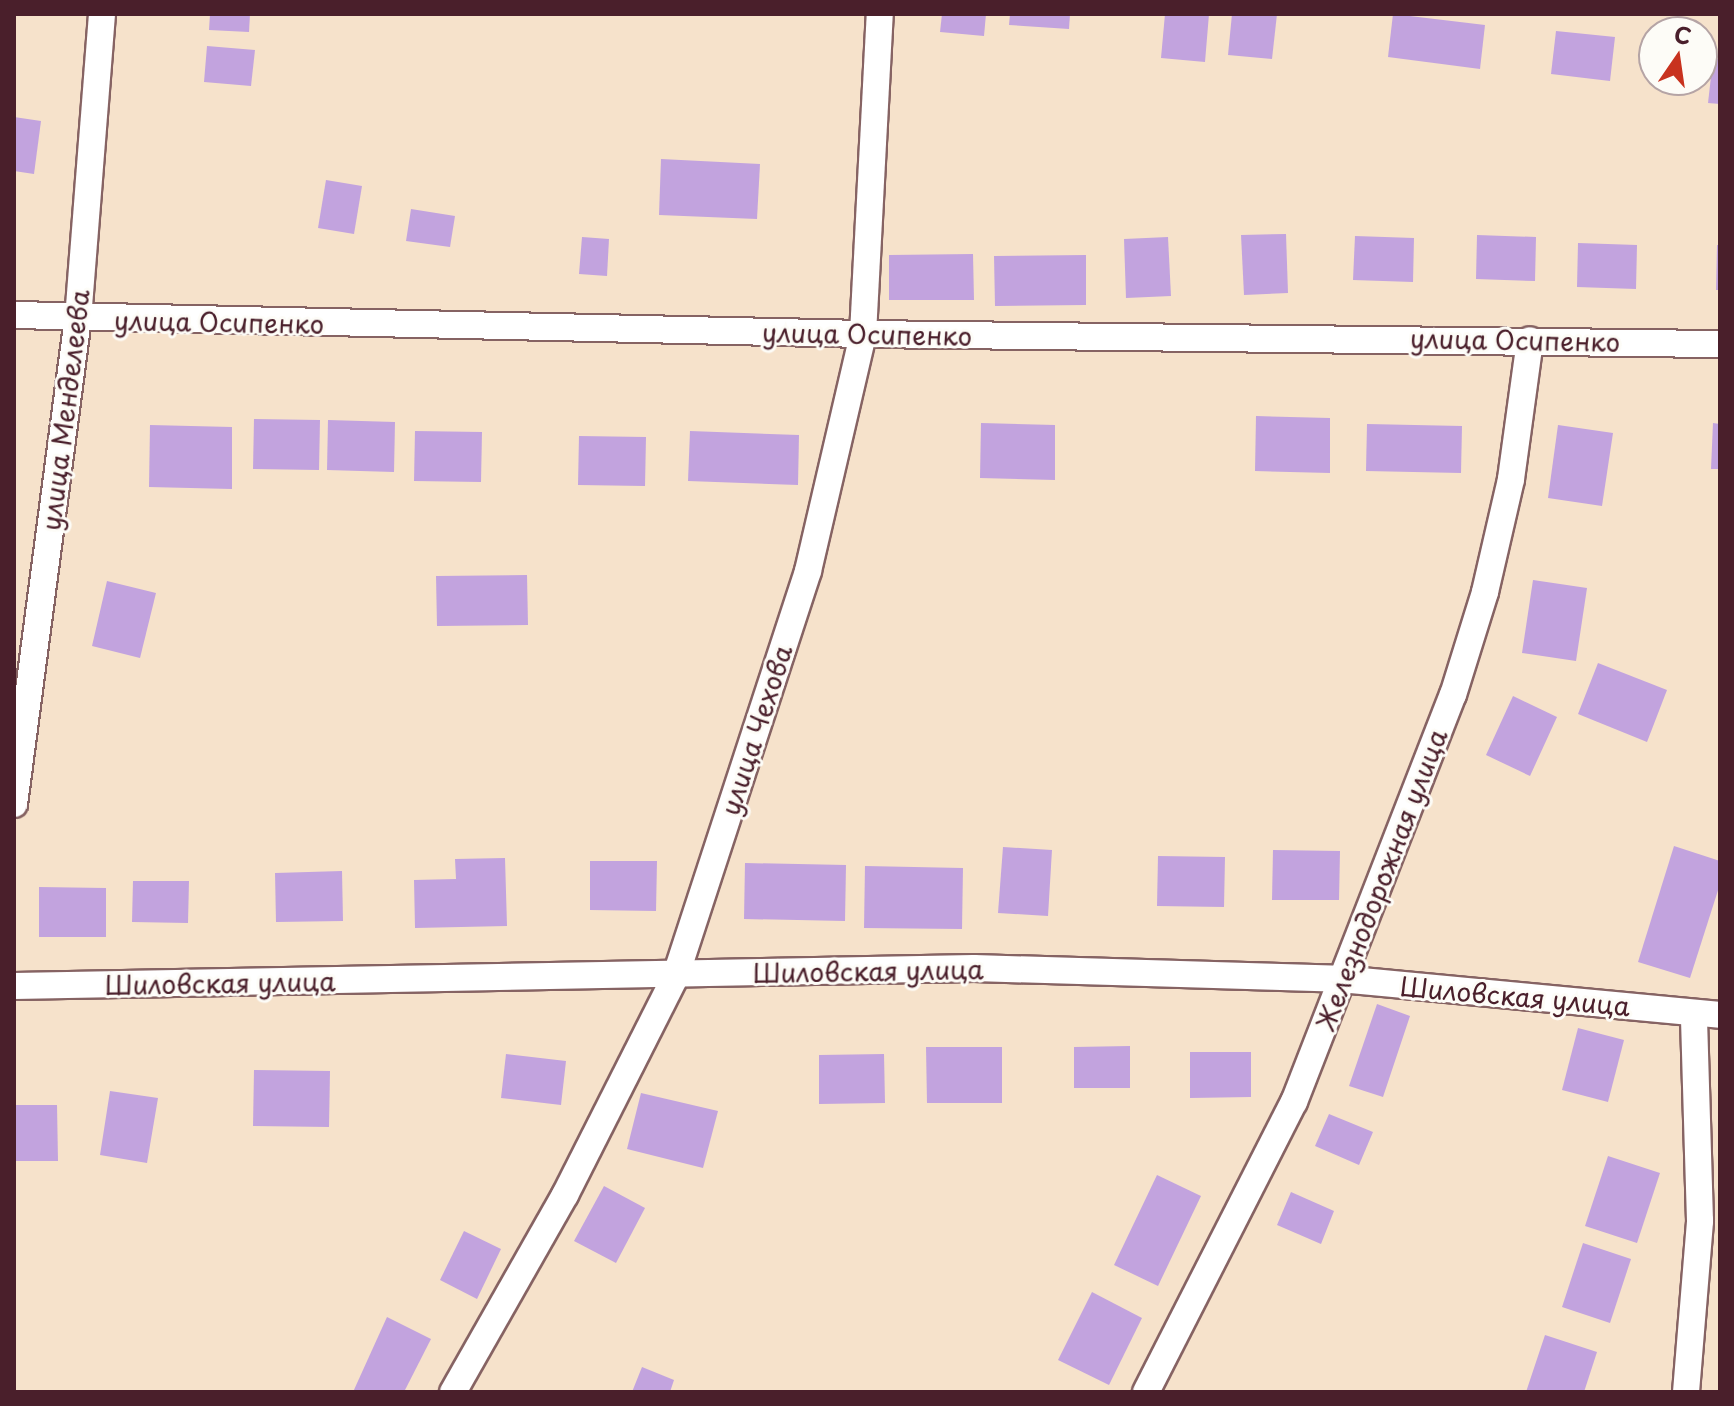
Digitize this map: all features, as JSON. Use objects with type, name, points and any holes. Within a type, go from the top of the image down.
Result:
[{"type":"street","name":"улица Менделеева","points":[[14,804],[78,319],[102,14]]},
{"type":"street","name":"улица Чехова","points":[[453,1392],[565,1195],[676,975],[808,571],[863,334],[880,14]]},
{"type":"street","name":"улица Осипенко","points":[[14,315],[78,319],[863,334],[1720,344]]},
{"type":"street","name":"Железнодорожная улица","points":[[1146,1392],[1294,1102],[1453,695],[1485,592],[1511,479],[1530,340]]},
{"type":"street","name":"Шиловская улица","points":[[14,986],[974,968],[1340,979],[1707,1014]]},
{"type":"street","points":[[1686,1392],[1700,1221],[1707,1014]]},
{"type":"building","points":[[210,14],[250,14],[249,32],[209,30]]},
{"type":"building","points":[[942,14],[986,14],[984,36],[940,32]]},
{"type":"building","points":[[1010,14],[1070,14],[1069,29],[1009,25]]},
{"type":"building","points":[[1165,14],[1209,14],[1205,62],[1161,58]]},
{"type":"building","points":[[1232,14],[1277,14],[1272,59],[1228,55]]},
{"type":"building","points":[[1393,14],[1485,25],[1480,69],[1388,57]]},
{"type":"building","points":[[1556,31],[1615,37],[1610,81],[1551,74]]},
{"type":"building","points":[[207,46],[255,50],[251,86],[204,82]]},
{"type":"building","points":[[1720,59],[1720,104],[1708,103],[1709,96],[1718,96]]},
{"type":"building","points":[[14,117],[41,121],[34,174],[14,171]]},
{"type":"building","points":[[661,159],[760,164],[757,219],[659,215]]},
{"type":"building","points":[[326,180],[362,186],[354,234],[318,228]]},
{"type":"building","points":[[411,209],[455,216],[450,247],[406,241]]},
{"type":"building","points":[[1286,234],[1288,293],[1244,295],[1241,235]]},
{"type":"building","points":[[1477,235],[1536,237],[1535,281],[1476,279]]},
{"type":"building","points":[[1355,236],[1414,238],[1413,282],[1353,280]]},
{"type":"building","points":[[582,237],[609,239],[607,276],[579,274]]},
{"type":"building","points":[[1168,237],[1171,296],[1126,298],[1124,239]]},
{"type":"building","points":[[1578,243],[1637,245],[1636,289],[1577,287]]},
{"type":"building","points":[[1717,245],[1720,245],[1720,290],[1716,290]]},
{"type":"building","points":[[973,254],[974,300],[889,300],[889,255]]},
{"type":"building","points":[[1086,255],[1086,305],[995,306],[994,256]]},
{"type":"building","points":[[1256,416],[1330,418],[1330,473],[1255,471]]},
{"type":"building","points":[[254,419],[320,420],[319,470],[253,469]]},
{"type":"building","points":[[328,420],[395,422],[394,472],[327,470]]},
{"type":"building","points":[[981,423],[1055,425],[1055,480],[980,478]]},
{"type":"building","points":[[1713,423],[1720,424],[1720,469],[1711,469]]},
{"type":"building","points":[[1367,424],[1462,426],[1461,473],[1366,471]]},
{"type":"building","points":[[150,425],[232,427],[232,489],[149,487]]},
{"type":"building","points":[[1558,425],[1613,433],[1602,506],[1548,498]]},
{"type":"building","points":[[415,431],[482,432],[481,482],[414,481]]},
{"type":"building","points":[[690,431],[799,435],[798,485],[688,481]]},
{"type":"building","points":[[579,436],[646,437],[645,486],[578,485]]},
{"type":"building","points":[[527,575],[528,625],[437,626],[436,576]]},
{"type":"building","points":[[1533,580],[1587,588],[1576,661],[1522,653]]},
{"type":"building","points":[[107,581],[156,593],[140,658],[92,646]]},
{"type":"building","points":[[1598,663],[1667,690],[1647,742],[1578,714]]},
{"type":"building","points":[[1513,696],[1557,717],[1530,776],[1486,755]]},
{"type":"building","points":[[1674,846],[1720,861],[1720,884],[1690,978],[1638,962]]},
{"type":"building","points":[[1003,847],[1052,850],[1048,916],[998,913]]},
{"type":"building","points":[[1273,850],[1340,851],[1339,900],[1272,900]]},
{"type":"building","points":[[1158,856],[1225,857],[1224,907],[1157,906]]},
{"type":"building","points":[[505,858],[507,926],[415,928],[414,880],[456,879],[455,859]]},
{"type":"building","points":[[590,861],[657,861],[656,911],[590,910]]},
{"type":"building","points":[[745,863],[846,865],[845,921],[744,919]]},
{"type":"building","points":[[865,866],[963,868],[962,929],[864,928]]},
{"type":"building","points":[[342,871],[343,921],[276,922],[275,873]]},
{"type":"building","points":[[133,881],[189,881],[188,923],[132,922]]},
{"type":"building","points":[[39,887],[106,888],[106,937],[39,937]]},
{"type":"building","points":[[1377,1004],[1410,1016],[1383,1097],[1349,1086]]},
{"type":"building","points":[[1578,1028],[1624,1040],[1608,1102],[1562,1090]]},
{"type":"building","points":[[1130,1046],[1130,1088],[1074,1088],[1074,1047]]},
{"type":"building","points":[[926,1047],[1002,1047],[1002,1103],[927,1103]]},
{"type":"building","points":[[1190,1052],[1251,1052],[1251,1097],[1190,1098]]},
{"type":"building","points":[[506,1054],[566,1061],[561,1105],[501,1098]]},
{"type":"building","points":[[884,1054],[885,1103],[819,1104],[819,1055]]},
{"type":"building","points":[[254,1070],[330,1071],[329,1127],[253,1126]]},
{"type":"building","points":[[110,1091],[158,1098],[147,1163],[100,1155]]},
{"type":"building","points":[[641,1093],[718,1111],[703,1168],[627,1149]]},
{"type":"building","points":[[14,1105],[57,1105],[58,1161],[14,1161]]},
{"type":"building","points":[[1329,1114],[1373,1132],[1359,1165],[1315,1146]]},
{"type":"building","points":[[1608,1156],[1660,1173],[1637,1243],[1585,1226]]},
{"type":"building","points":[[1157,1175],[1201,1196],[1158,1286],[1114,1265]]},
{"type":"building","points":[[604,1186],[645,1208],[616,1263],[574,1241]]},
{"type":"building","points":[[1291,1192],[1334,1211],[1321,1244],[1277,1225]]},
{"type":"building","points":[[464,1231],[501,1249],[477,1299],[440,1280]]},
{"type":"building","points":[[1583,1243],[1631,1259],[1610,1323],[1562,1307]]},
{"type":"building","points":[[1092,1292],[1142,1318],[1109,1385],[1058,1360]]},
{"type":"building","points":[[387,1317],[431,1339],[404,1392],[353,1392]]},
{"type":"building","points":[[1545,1335],[1597,1352],[1584,1392],[1526,1392]]},
{"type":"building","points":[[642,1367],[674,1380],[670,1392],[632,1392]]}]
